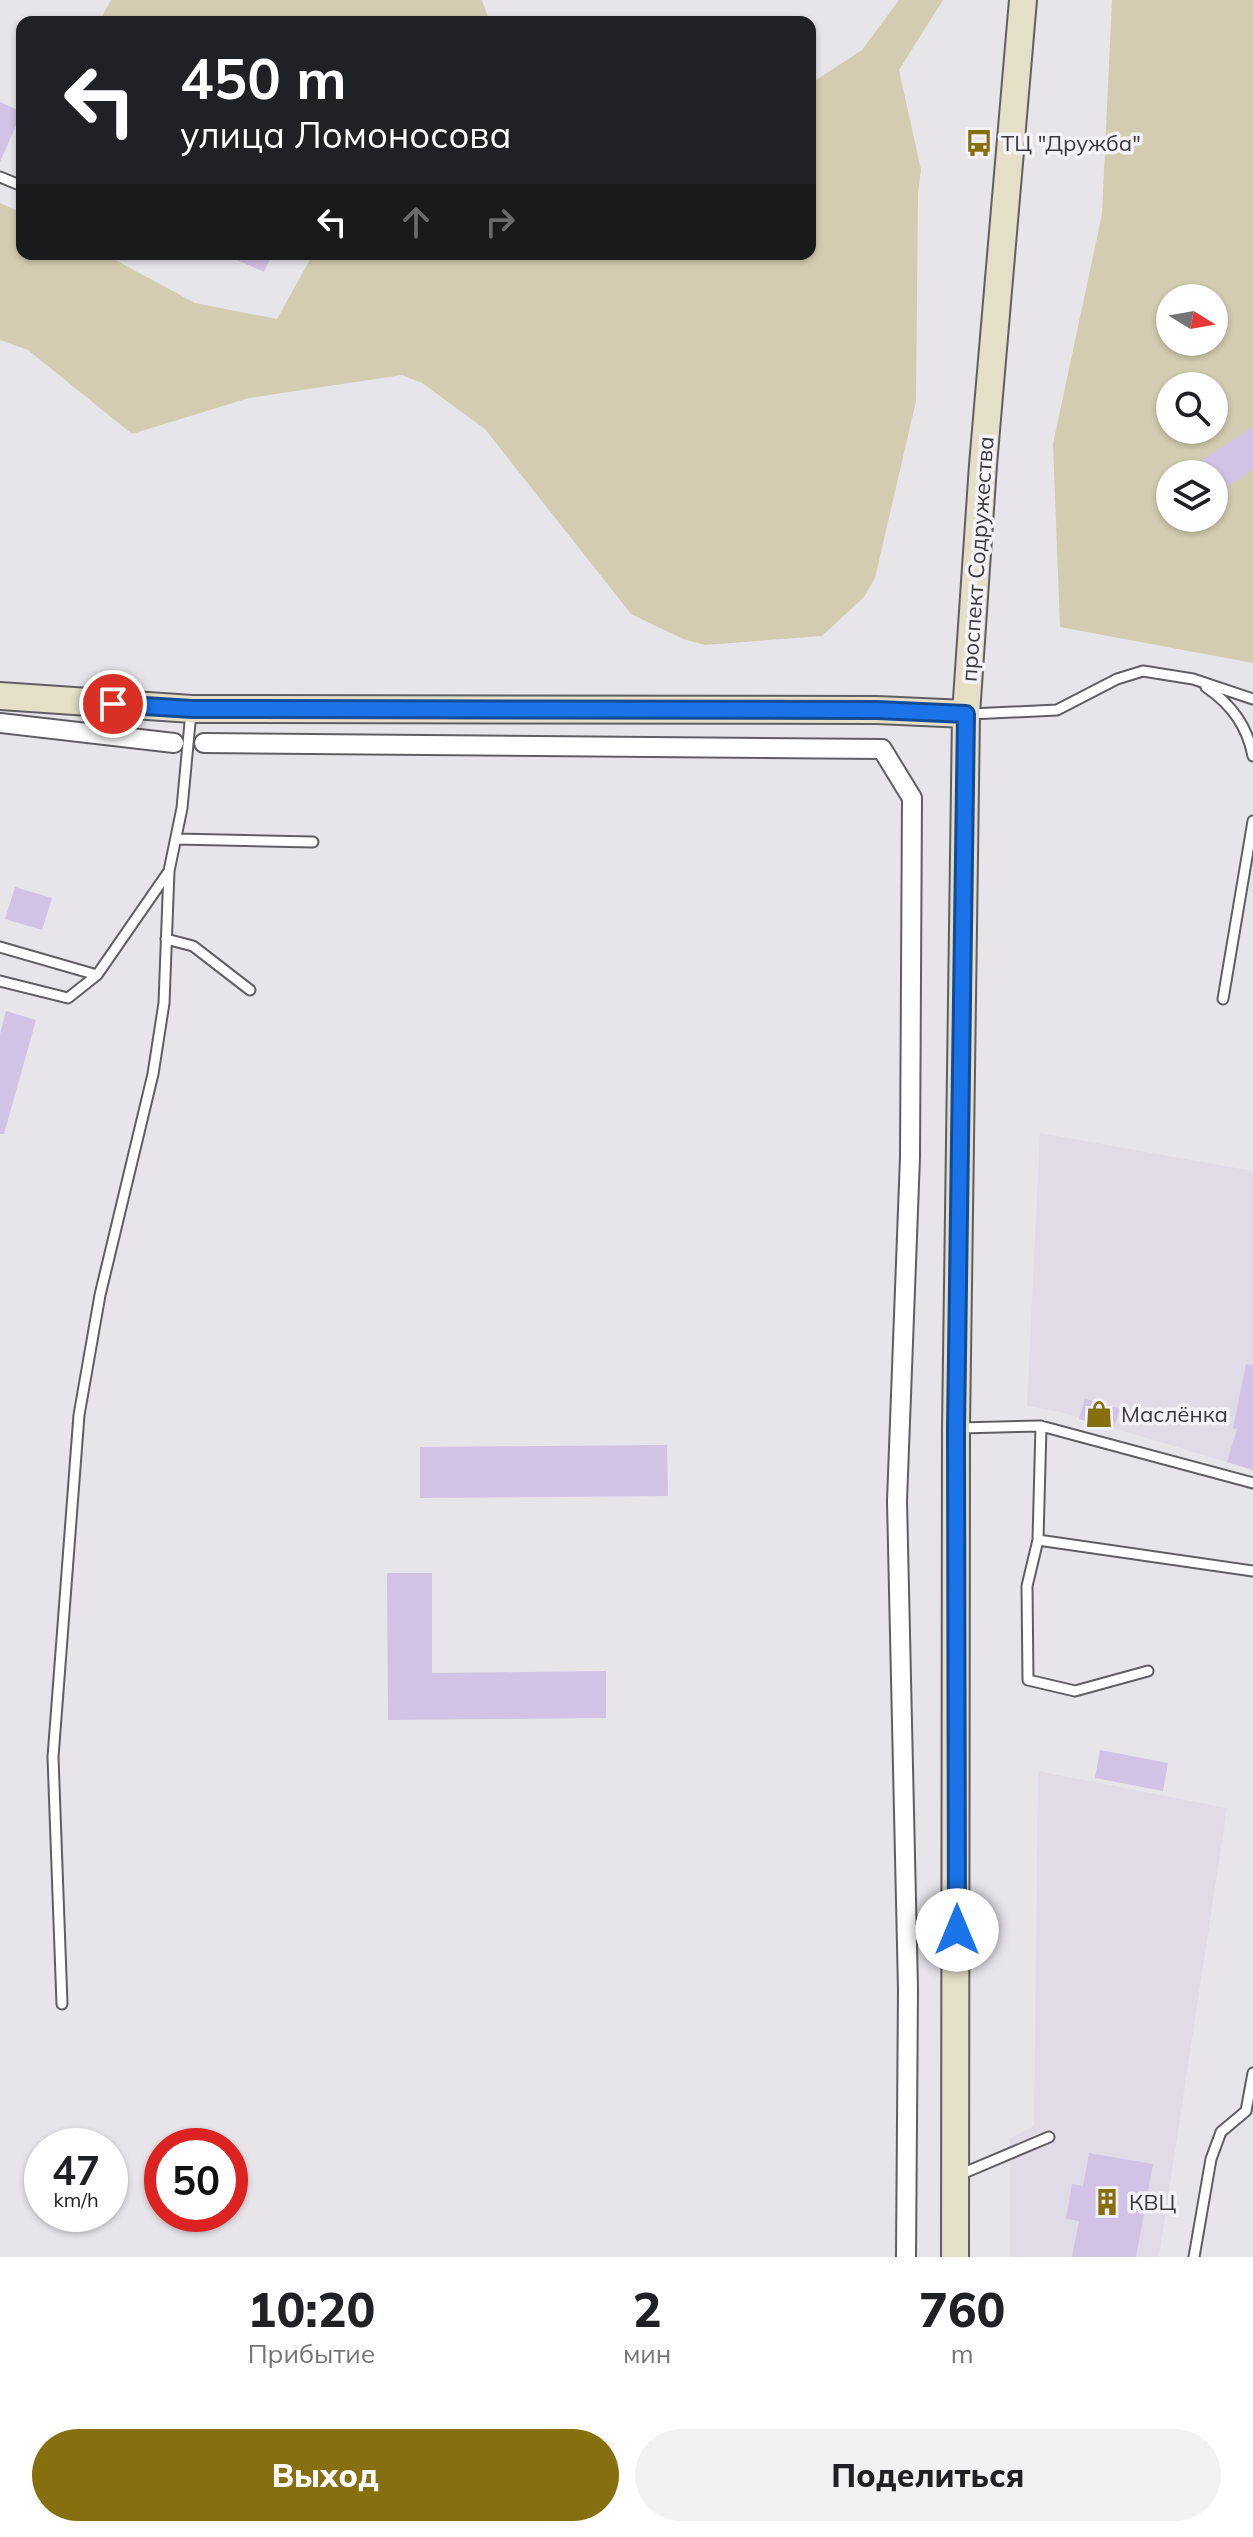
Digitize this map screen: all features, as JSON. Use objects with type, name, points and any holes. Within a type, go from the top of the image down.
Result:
[{"type":"main road","name":"проспект Содружества","points":[[955,2257],[956,1428],[966,714],[983,465],[1023,0]]},
{"type":"main road","points":[[0,696],[192,709],[877,710],[966,714]]},
{"type":"street","points":[[0,723],[174,743]]},
{"type":"street","points":[[204,743],[882,749],[912,798],[910,1157],[897,1501],[908,1989],[906,2257]]},
{"type":"lane","points":[[966,714],[1057,710],[1132,673],[1165,672],[1253,699]]},
{"type":"lane","points":[[1193,679],[1222,698],[1239,717],[1250,739],[1253,756]]},
{"type":"lane","points":[[62,2004],[53,1757],[79,1415],[100,1295],[153,1074],[164,1003],[169,871],[177,839],[192,709]]},
{"type":"lane","points":[[1223,999],[1253,821]]},
{"type":"lane","points":[[177,839],[313,842]]},
{"type":"lane","points":[[0,981],[68,998],[97,975],[169,871]]},
{"type":"lane","points":[[166,939],[193,946],[250,990]]},
{"type":"lane","points":[[0,947],[97,975]]},
{"type":"lane","points":[[956,1428],[1041,1426],[1253,1483]]},
{"type":"lane","points":[[1041,1426],[1038,1540],[1027,1586],[1028,1680],[1075,1691],[1148,1671]]},
{"type":"lane","points":[[1038,1540],[1253,1571]]},
{"type":"lane","points":[[1194,2257],[1211,2159],[1221,2132],[1246,2111],[1253,2073]]},
{"type":"lane","points":[[956,2176],[1049,2137]]},
{"type":"shaded area","points":[[111,0],[482,0],[488,16],[102,16]]},
{"type":"shaded area","points":[[899,0],[943,0],[899,70],[921,170],[918,193],[916,401],[875,578],[864,597],[822,636],[705,645],[683,639],[631,614],[485,429],[422,383],[402,375],[249,398],[132,434],[28,350],[0,340],[0,203],[16,210],[16,260],[115,260],[195,303],[277,319],[310,260],[816,260],[816,80],[862,50]]},
{"type":"shaded area","points":[[1112,0],[1253,0],[1253,663],[1060,627],[1053,444],[1102,214]]},
{"type":"shaded area","points":[[1040,1133],[1253,1171],[1253,1470],[1060,1412],[1027,1406]]},
{"type":"shaded area","points":[[1038,1771],[1227,1808],[1159,2257],[1010,2257],[1010,2138],[1034,2126]]},
{"type":"building","points":[[0,102],[16,109],[16,126],[0,162]]},
{"type":"building","points":[[237,260],[269,260],[264,272]]},
{"type":"building","points":[[1253,427],[1253,470],[1228,486],[1228,460],[1202,460]]},
{"type":"building","points":[[15,887],[52,898],[42,930],[5,919]]},
{"type":"building","points":[[6,1011],[36,1020],[4,1134],[0,1134],[0,1034]]},
{"type":"building","points":[[1246,1364],[1253,1365],[1253,1470],[1227,1462],[1237,1429],[1233,1428]]},
{"type":"building","points":[[1085,1399],[1120,1409],[1113,1430],[1079,1419]]},
{"type":"building","points":[[667,1445],[668,1496],[420,1498],[420,1447]]},
{"type":"building","points":[[387,1573],[432,1573],[432,1673],[606,1671],[606,1718],[388,1720]]},
{"type":"building","points":[[1100,1750],[1168,1763],[1163,1791],[1095,1778]]},
{"type":"building","name":"КВЦ","points":[[1089,2153],[1153,2164],[1136,2257],[1072,2257],[1079,2221],[1066,2219],[1072,2184],[1083,2186]]},
{"type":"place","name":"ТЦ \"Дружба\"","points":[[979,143]]},
{"type":"place","name":"Маслёнка","points":[[1099,1414]]},
{"type":"place","name":"КВЦ","points":[[1107,2202]]},
{"type":"route","points":[[113,704],[192,709],[877,710],[966,714],[956,1428],[957,1930]]}]
